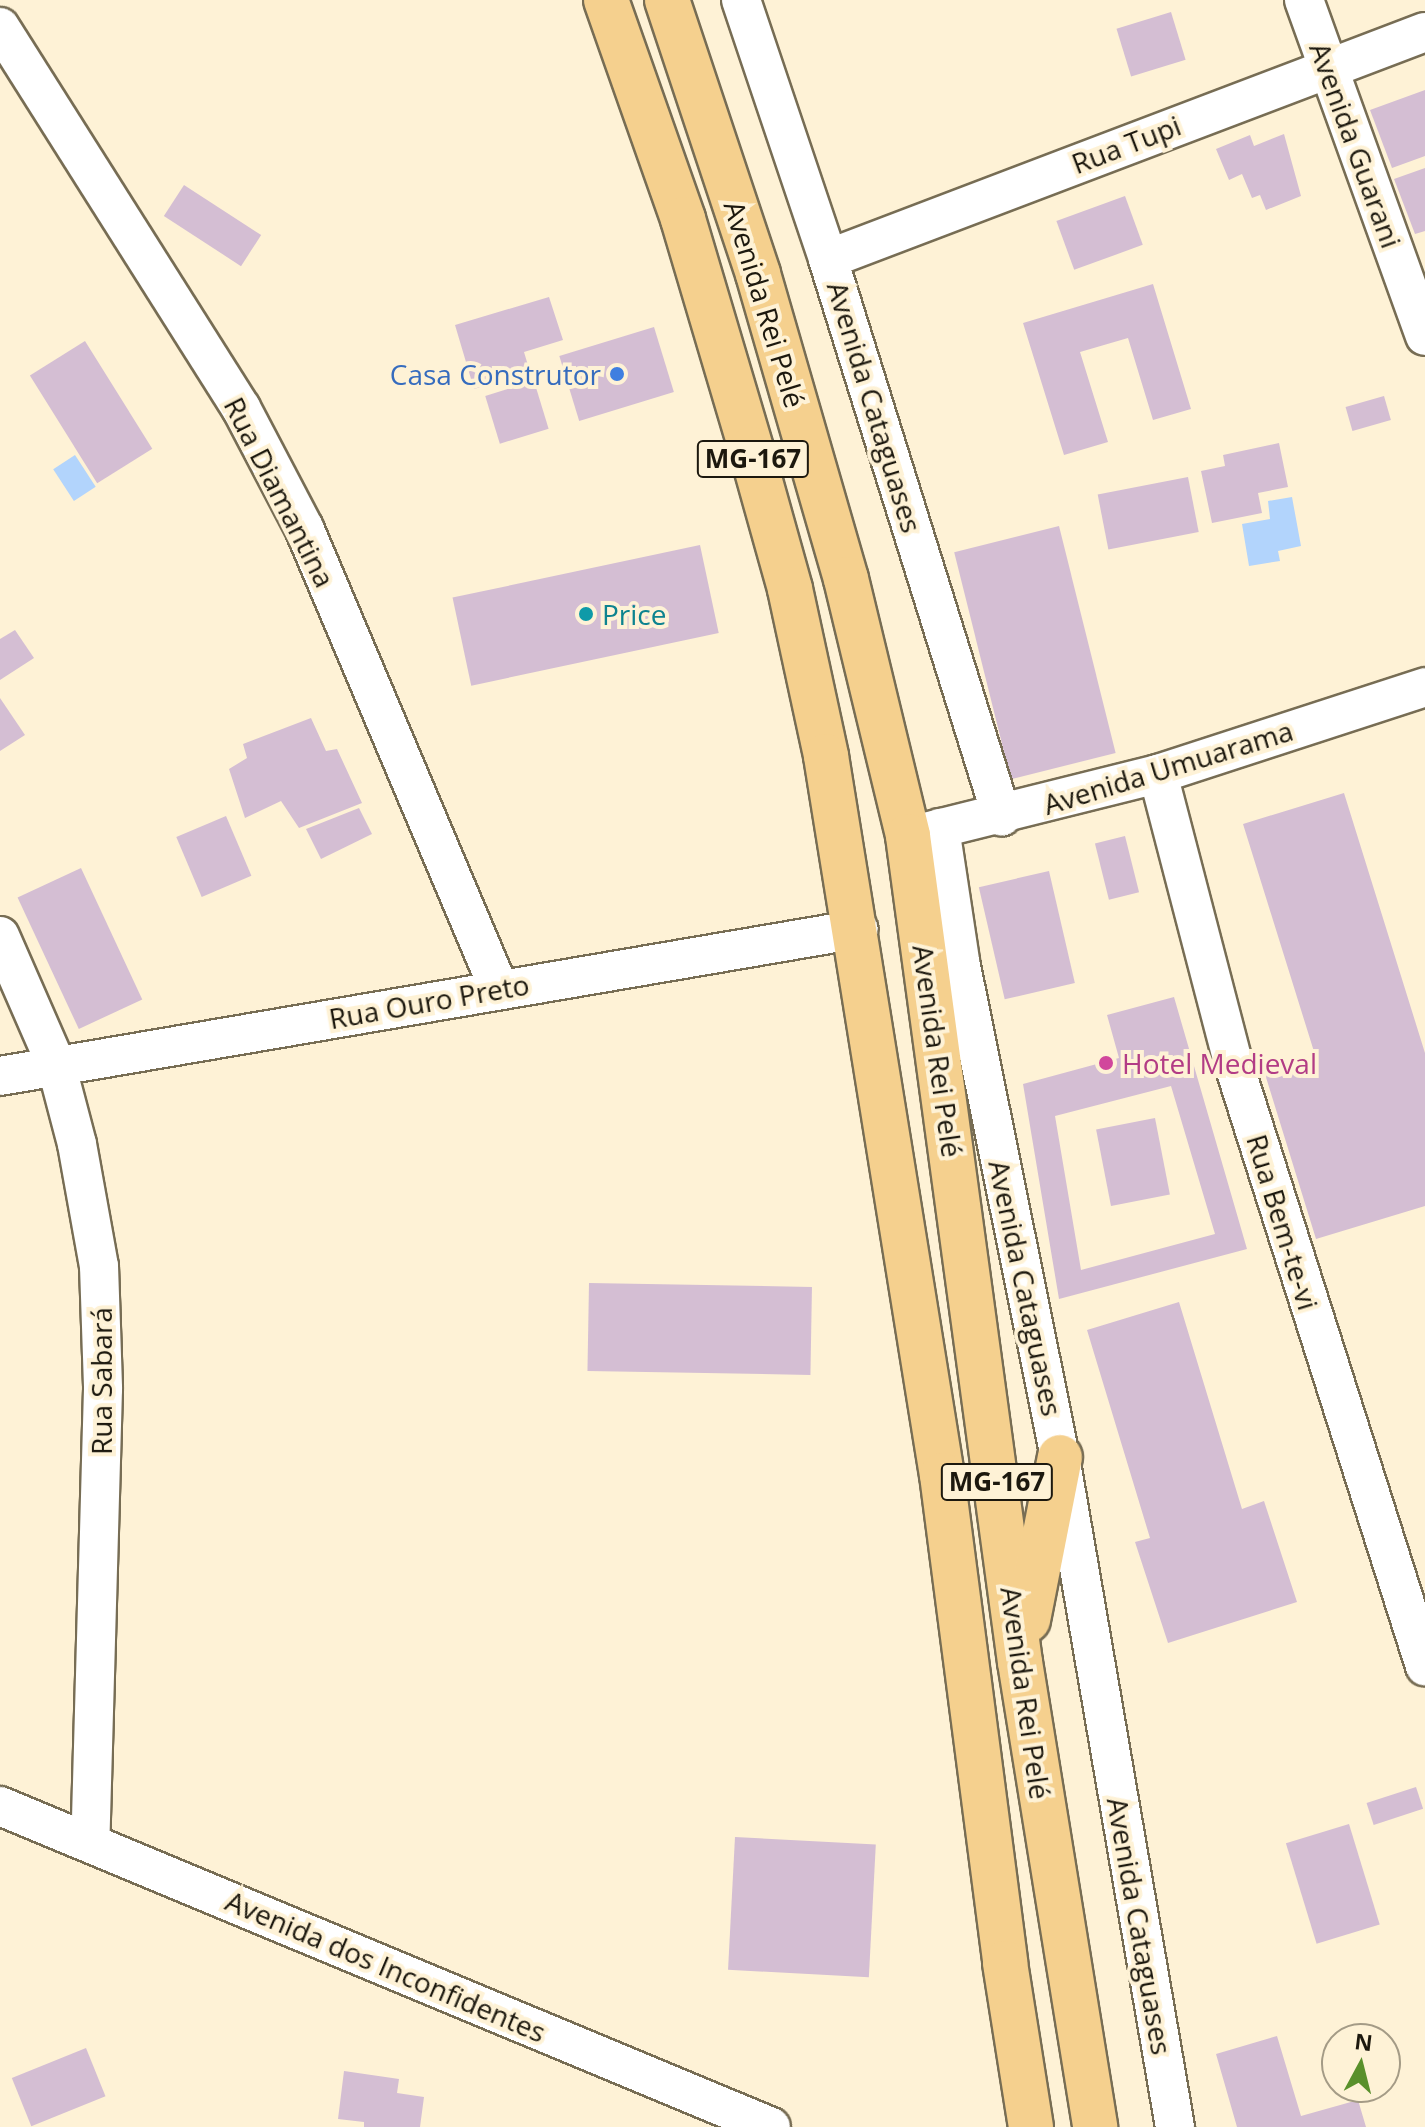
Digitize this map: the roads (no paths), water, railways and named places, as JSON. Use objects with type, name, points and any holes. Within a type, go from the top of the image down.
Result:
[{"type":"main road","name":"Avenida Rei Pelé","points":[[606,0],[683,219],[790,589],[858,929],[942,1475],[1031,2127]]},
{"type":"main road","name":"Avenida Rei Pelé","points":[[667,0],[762,289],[846,579],[924,832],[1020,1662],[1095,2127]]},
{"type":"main road","points":[[1020,1662],[1060,1457]]},
{"type":"street","name":"Avenida Cataguases","points":[[741,0],[828,259],[1002,817]]},
{"type":"street","name":"Avenida Guarani","points":[[1304,0],[1425,336]]},
{"type":"street","name":"Rua Diamantina","points":[[0,27],[241,408],[304,528],[499,989]]},
{"type":"street","name":"Rua Tupi","points":[[828,259],[1328,66],[1425,32]]},
{"type":"street","name":"Avenida Umuarama","points":[[924,832],[1002,817],[1158,774],[1425,687]]},
{"type":"street","name":"Rua Bem-te-vi","points":[[1158,774],[1234,1065],[1425,1666]]},
{"type":"street","name":"Avenida Cataguases","points":[[924,832],[963,976],[1060,1457],[1175,2127]]},
{"type":"street","name":"Rua Ouro Preto","points":[[0,1076],[858,929]]},
{"type":"street","name":"Rua Sabará","points":[[0,936],[56,1064],[77,1144],[99,1266],[103,1389],[90,1843]]},
{"type":"street","name":"Avenida dos Inconfidentes","points":[[0,1806],[771,2127]]},
{"type":"water","points":[[75,455],[96,487],[74,501],[53,469]]},
{"type":"water","points":[[1292,497],[1301,546],[1278,551],[1280,561],[1249,566],[1242,524],[1270,519],[1268,501]]},
{"type":"place","name":"Casa Construtor","points":[[617,374]]},
{"type":"place","name":"Price","points":[[586,614]]},
{"type":"place","name":"Hotel Medieval","points":[[1106,1063]]}]
